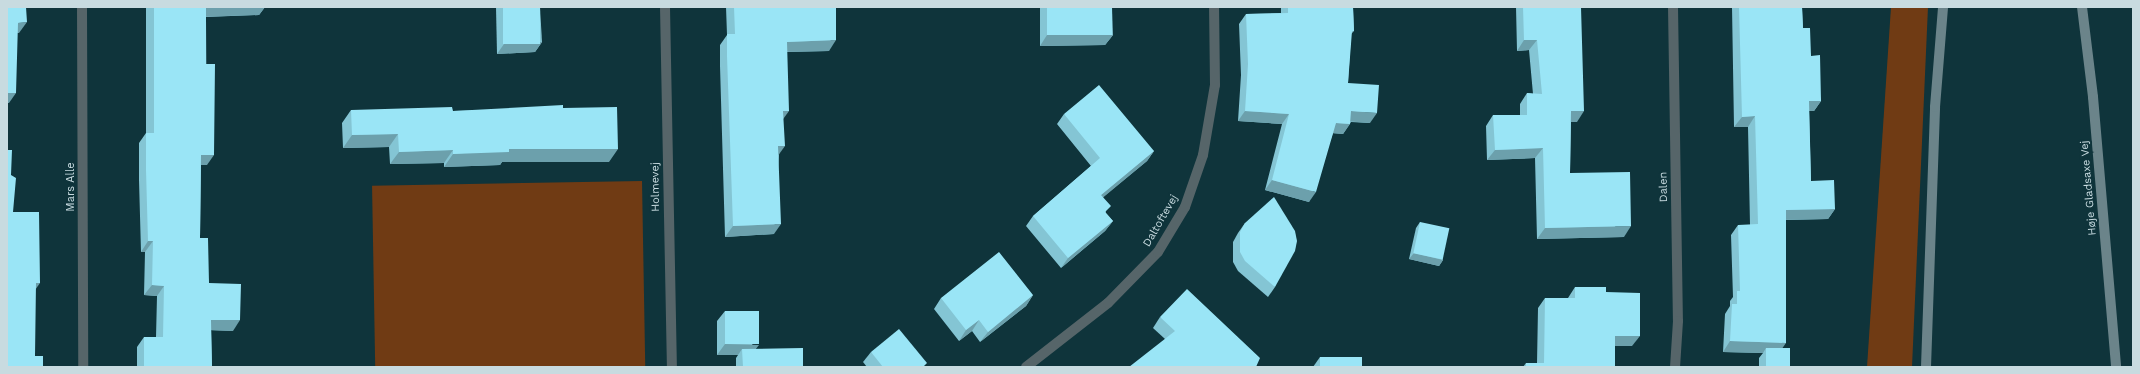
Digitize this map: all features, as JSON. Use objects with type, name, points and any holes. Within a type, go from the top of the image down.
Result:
[{"type":"street","name":"Mars Alle","points":[[82,7],[83,367]]},
{"type":"street","name":"Holmevej","points":[[665,7],[672,367]]},
{"type":"street","name":"Daltoftevej","points":[[1026,367],[1108,303],[1158,252],[1185,207],[1203,155],[1215,85],[1214,7]]},
{"type":"street","name":"Dalen","points":[[1673,7],[1678,321],[1675,367]]},
{"type":"street","points":[[1926,367],[1935,107],[1943,7]]},
{"type":"street","name":"Høje Gladsaxe Vej","points":[[2082,7],[2093,97],[2116,367]]},
{"type":"shaded area","points":[[1891,7],[1928,7],[1912,367],[1867,367]]},
{"type":"shaded area","points":[[642,181],[645,367],[375,367],[372,186]]},
{"type":"building","points":[[7,7],[26,7],[27,22],[18,23],[16,93],[7,93]]},
{"type":"building","points":[[154,7],[206,7],[206,64],[215,64],[214,155],[201,155],[200,238],[208,238],[209,283],[241,284],[240,320],[211,320],[212,367],[144,367],[144,337],[163,337],[164,286],[152,285],[153,241],[148,241],[146,170],[146,133],[154,133]]},
{"type":"building","points":[[503,7],[540,7],[540,44],[503,44]]},
{"type":"building","points":[[734,7],[836,7],[836,40],[787,42],[789,111],[783,111],[785,146],[778,146],[781,224],[733,226],[727,34],[735,34]]},
{"type":"building","points":[[1047,7],[1112,7],[1112,35],[1047,35]]},
{"type":"building","points":[[1288,7],[1353,7],[1354,31],[1352,31],[1348,83],[1379,85],[1377,113],[1351,111],[1350,124],[1336,123],[1316,192],[1272,180],[1289,114],[1245,111],[1248,64],[1246,14],[1288,13]]},
{"type":"building","points":[[1523,7],[1581,7],[1584,111],[1571,111],[1570,173],[1630,172],[1631,226],[1545,228],[1543,148],[1495,150],[1493,115],[1527,115],[1527,93],[1542,94],[1537,40],[1524,40]]},
{"type":"building","points":[[1739,7],[1802,7],[1803,28],[1810,28],[1811,56],[1820,55],[1821,101],[1809,101],[1811,181],[1834,180],[1835,209],[1786,210],[1786,343],[1730,341],[1732,304],[1737,304],[1737,291],[1740,291],[1738,225],[1758,224],[1755,116],[1742,117]]},
{"type":"building","points":[[1099,85],[1154,151],[1101,195],[1111,206],[1105,212],[1113,221],[1068,258],[1033,216],[1100,158],[1064,114]]},
{"type":"building","points":[[563,105],[563,108],[617,107],[618,149],[509,149],[509,152],[453,154],[453,150],[399,152],[398,134],[352,135],[351,110],[452,107],[453,111]]},
{"type":"building","points":[[7,150],[12,150],[11,175],[16,178],[13,212],[39,212],[40,283],[36,283],[35,356],[43,356],[43,367],[7,367]]},
{"type":"building","points":[[1274,197],[1295,231],[1297,241],[1295,251],[1275,287],[1245,261],[1240,252],[1240,232],[1245,223]]},
{"type":"building","points":[[1420,222],[1449,228],[1443,260],[1413,253]]},
{"type":"building","points":[[999,252],[1033,295],[988,332],[979,320],[966,330],[941,298]]},
{"type":"building","points":[[1575,287],[1606,287],[1606,292],[1640,293],[1640,336],[1615,336],[1615,367],[1526,367],[1526,363],[1544,363],[1545,298],[1575,298]]},
{"type":"building","points":[[1187,289],[1260,358],[1256,367],[1129,367],[1175,331],[1160,317]]},
{"type":"building","points":[[725,311],[759,311],[759,344],[725,344]]},
{"type":"building","points":[[899,329],[927,363],[923,367],[883,367],[871,352]]},
{"type":"building","points":[[803,348],[803,366],[819,367],[743,367],[742,349]]},
{"type":"building","points":[[1766,348],[1790,348],[1790,367],[1766,367]]},
{"type":"building","points":[[1320,357],[1362,357],[1362,367],[1320,367]]}]
